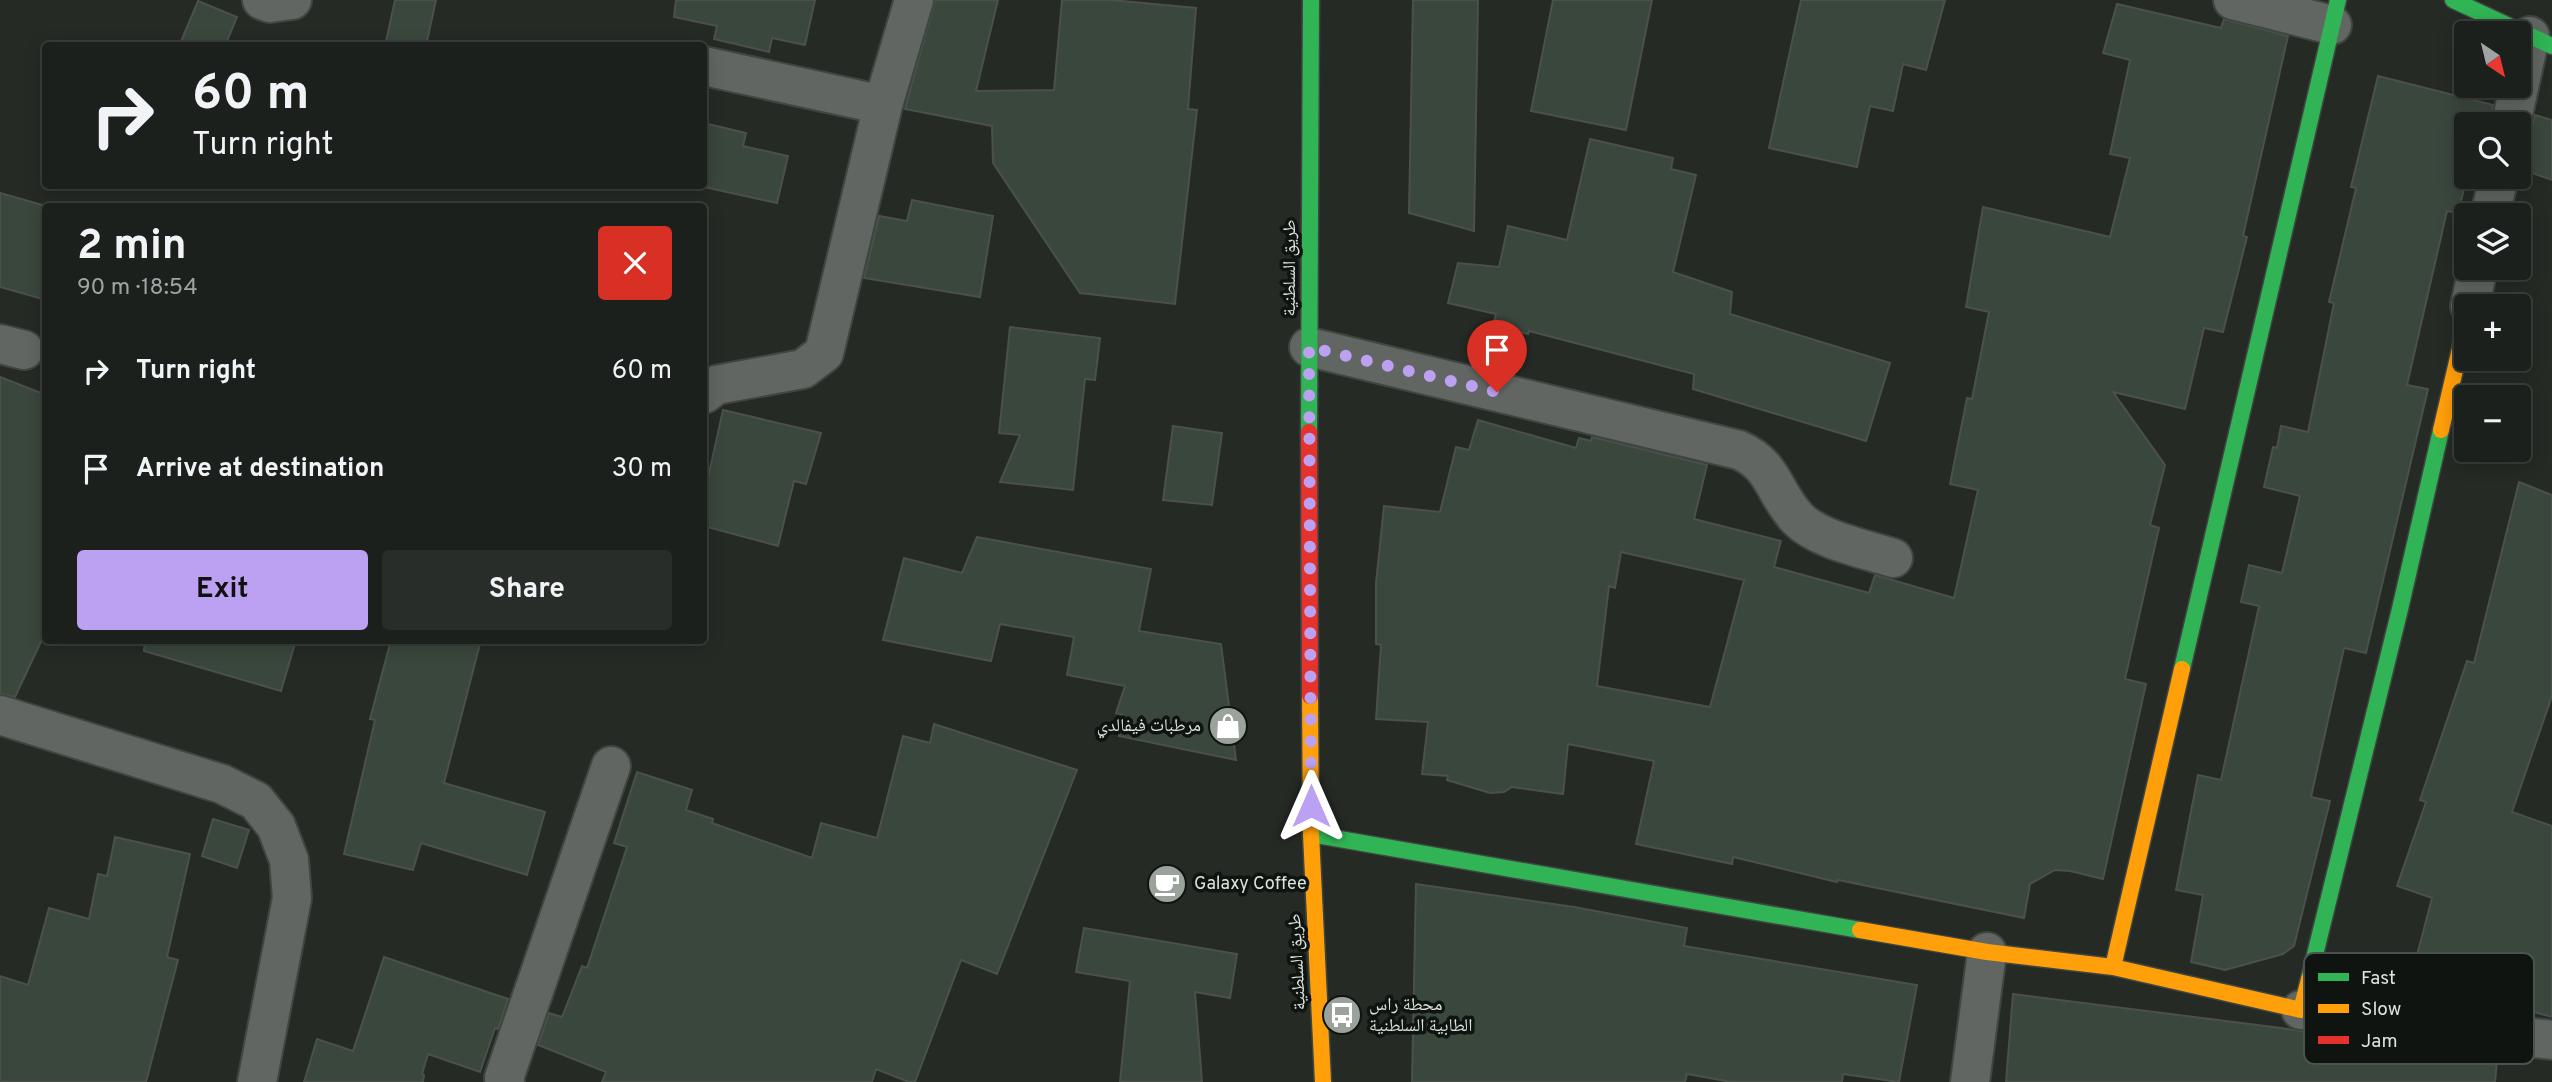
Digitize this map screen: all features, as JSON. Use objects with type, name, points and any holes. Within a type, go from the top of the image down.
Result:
[{"type":"main road","name":"طريق السلطنية","points":[[1311,0],[1311,834],[1323,1082]]},
{"type":"main road","points":[[2453,0],[2541,41]]},
{"type":"main road","points":[[2113,967],[2335,13]]},
{"type":"main road","points":[[2315,953],[2400,609],[2455,371]]},
{"type":"main road","points":[[1311,834],[1987,953],[2113,967],[2301,1010],[2304,998]]},
{"type":"street","points":[[262,0],[270,3],[292,0]]},
{"type":"street","points":[[707,392],[716,384],[803,369],[824,354],[883,106],[914,0]]},
{"type":"street","points":[[2233,0],[2335,13]]},
{"type":"street","points":[[2515,112],[2541,41]]},
{"type":"street","points":[[707,67],[883,106]]},
{"type":"street","points":[[1309,347],[1739,450],[1756,457],[1799,520],[1818,533],[1893,558]]},
{"type":"street","points":[[0,715],[222,784],[256,801],[276,826],[289,860],[292,898],[257,1082]]},
{"type":"street","points":[[505,1082],[504,1078],[611,766]]},
{"type":"street","points":[[1970,1082],[1987,953]]},
{"type":"street","points":[[2534,1038],[2552,1040]]},
{"type":"building","points":[[395,0],[436,0],[427,42],[386,42]]},
{"type":"building","points":[[676,0],[815,0],[805,45],[772,38],[769,52],[714,39],[717,26],[674,17]]},
{"type":"building","points":[[935,0],[998,0],[976,91],[1054,90],[1062,0],[1111,0],[1196,8],[1188,109],[1197,110],[1175,304],[1080,293],[993,163],[992,126],[905,109]]},
{"type":"building","points":[[1413,0],[1478,0],[1474,231],[1409,213]]},
{"type":"building","points":[[1553,0],[1652,0],[1626,130],[1531,111]]},
{"type":"building","points":[[1801,0],[1945,0],[1926,70],[1903,64],[1893,111],[1870,106],[1857,167],[1769,148]]},
{"type":"building","points":[[198,1],[237,17],[227,42],[181,42]]},
{"type":"building","points":[[2117,4],[2221,28],[2224,19],[2288,36],[2243,236],[2247,237],[2223,332],[2204,328],[2185,409],[2113,392],[2165,465],[2150,525],[2159,528],[2125,679],[2146,684],[2103,879],[2055,870],[2030,884],[2024,918],[1838,880],[1837,882],[1733,857],[1732,864],[1636,844],[1654,761],[1568,744],[1563,794],[1512,787],[1504,792],[1490,793],[1447,780],[1448,776],[1422,774],[1428,722],[1376,719],[1381,645],[1376,644],[1376,583],[1384,506],[1440,512],[1456,447],[1469,450],[1478,420],[1576,448],[1579,438],[1591,441],[1592,437],[1707,465],[1694,519],[1781,541],[1774,567],[1869,593],[1875,575],[1954,598],[1978,490],[1950,484],[1967,398],[1972,399],[1989,312],[1966,307],[1983,207],[2110,237],[2130,158],[2110,154],[2130,60],[2103,53]],"holes":[[[1621,552],[1744,580],[1710,707],[1597,686],[1609,586],[1615,588]]]},
{"type":"building","points":[[2378,76],[2454,95],[2454,98],[2493,105],[2492,112],[2454,112],[2454,189],[2464,189],[2460,203],[2454,203],[2454,212],[2447,211],[2407,385],[2428,389],[2366,653],[2344,648],[2311,797],[2330,801],[2294,946],[2283,954],[2225,970],[2191,962],[2203,895],[2176,890],[2198,775],[2221,780],[2259,606],[2241,602],[2249,565],[2282,573],[2300,496],[2264,487],[2281,426],[2308,432],[2334,303],[2329,302],[2356,188],[2351,187]]},
{"type":"building","points":[[2535,115],[2552,120],[2552,180],[2531,173],[2531,128]]},
{"type":"building","points":[[707,124],[746,133],[743,146],[788,156],[777,203],[707,188]]},
{"type":"building","points":[[1590,139],[1673,158],[1671,169],[1696,175],[1673,272],[1732,292],[1730,314],[1890,363],[1866,441],[1693,389],[1694,374],[1529,331],[1528,334],[1493,325],[1496,314],[1448,303],[1458,263],[1499,267],[1508,226],[1567,240]]},
{"type":"building","points":[[0,193],[42,205],[42,299],[0,287]]},
{"type":"building","points":[[912,200],[993,216],[980,297],[864,278],[879,216],[907,221]]},
{"type":"building","points":[[1010,327],[1100,338],[1095,380],[1085,379],[1073,490],[1000,482],[1020,435],[999,433]]},
{"type":"building","points":[[0,377],[42,393],[42,640],[15,697],[0,694]]},
{"type":"building","points":[[723,410],[821,433],[806,484],[794,481],[778,546],[707,527],[707,482]]},
{"type":"building","points":[[1173,426],[1222,433],[1212,505],[1163,500]]},
{"type":"building","points":[[2519,482],[2552,495],[2552,696],[2512,812],[2552,826],[2552,1017],[2534,1012],[2534,953],[2418,953],[2432,898],[2397,886],[2426,802],[2420,800],[2467,661],[2474,663]]},
{"type":"building","points":[[977,537],[1151,569],[1139,631],[1221,644],[1236,760],[1119,736],[1123,715],[1116,713],[1125,686],[1067,675],[1074,637],[1000,624],[991,661],[883,640],[904,558],[962,573]]},
{"type":"building","points":[[145,644],[295,644],[281,691],[144,651]]},
{"type":"building","points":[[390,644],[480,644],[444,783],[545,812],[527,875],[421,843],[413,870],[344,854],[375,720],[370,719]]},
{"type":"building","points":[[934,724],[1077,770],[997,974],[961,960],[915,1082],[876,1069],[872,1082],[602,1082],[606,1072],[538,1045],[549,1013],[562,1017],[582,966],[587,968],[627,847],[614,843],[637,772],[692,790],[686,810],[713,819],[712,823],[812,858],[821,823],[877,838],[903,736],[930,743]]},
{"type":"building","points":[[213,819],[249,830],[237,868],[202,856]]},
{"type":"building","points":[[115,837],[190,854],[167,957],[178,960],[146,1082],[0,1082],[0,976],[28,985],[49,908],[89,919],[98,874],[107,876]]},
{"type":"building","points":[[1416,884],[1574,907],[1687,928],[1684,946],[1917,985],[1899,1082],[1843,1074],[1842,1082],[1731,1082],[1687,1074],[1685,1082],[1412,1082]]},
{"type":"building","points":[[1084,928],[1237,954],[1230,998],[1195,992],[1202,1082],[1120,1082],[1130,981],[1076,972]]},
{"type":"building","points":[[384,957],[508,999],[480,1072],[428,1054],[422,1074],[423,1082],[304,1082],[317,1039],[353,1051]]},
{"type":"building","points":[[2013,994],[2304,1032],[2304,1064],[2497,1064],[2495,1082],[2006,1082]]},
{"type":"traffic: fast","points":[[1309,432],[1311,0]]},
{"type":"traffic: fast","points":[[2182,669],[2338,0]]},
{"type":"traffic: fast","points":[[2453,0],[2552,46]]},
{"type":"traffic: fast","points":[[2315,953],[2441,430]]},
{"type":"traffic: fast","points":[[1311,834],[1860,930]]},
{"type":"traffic: slow","points":[[2441,430],[2455,371]]},
{"type":"traffic: slow","points":[[2113,967],[2182,669]]},
{"type":"traffic: slow","points":[[1310,696],[1311,834],[1323,1082]]},
{"type":"traffic: slow","points":[[1860,930],[1987,952],[2113,967],[2301,1010],[2304,998]]},
{"type":"traffic: jam","points":[[1309,432],[1310,696]]},
{"type":"place","name":"مرطبات فيفالدي","points":[[1228,726]]},
{"type":"place","name":"Galaxy Coffee","points":[[1167,884]]},
{"type":"place","name":"محطة راس الطابية السلطنية","points":[[1342,1015]]},
{"type":"route","points":[[1311,806],[1309,347],[1497,392]]}]
